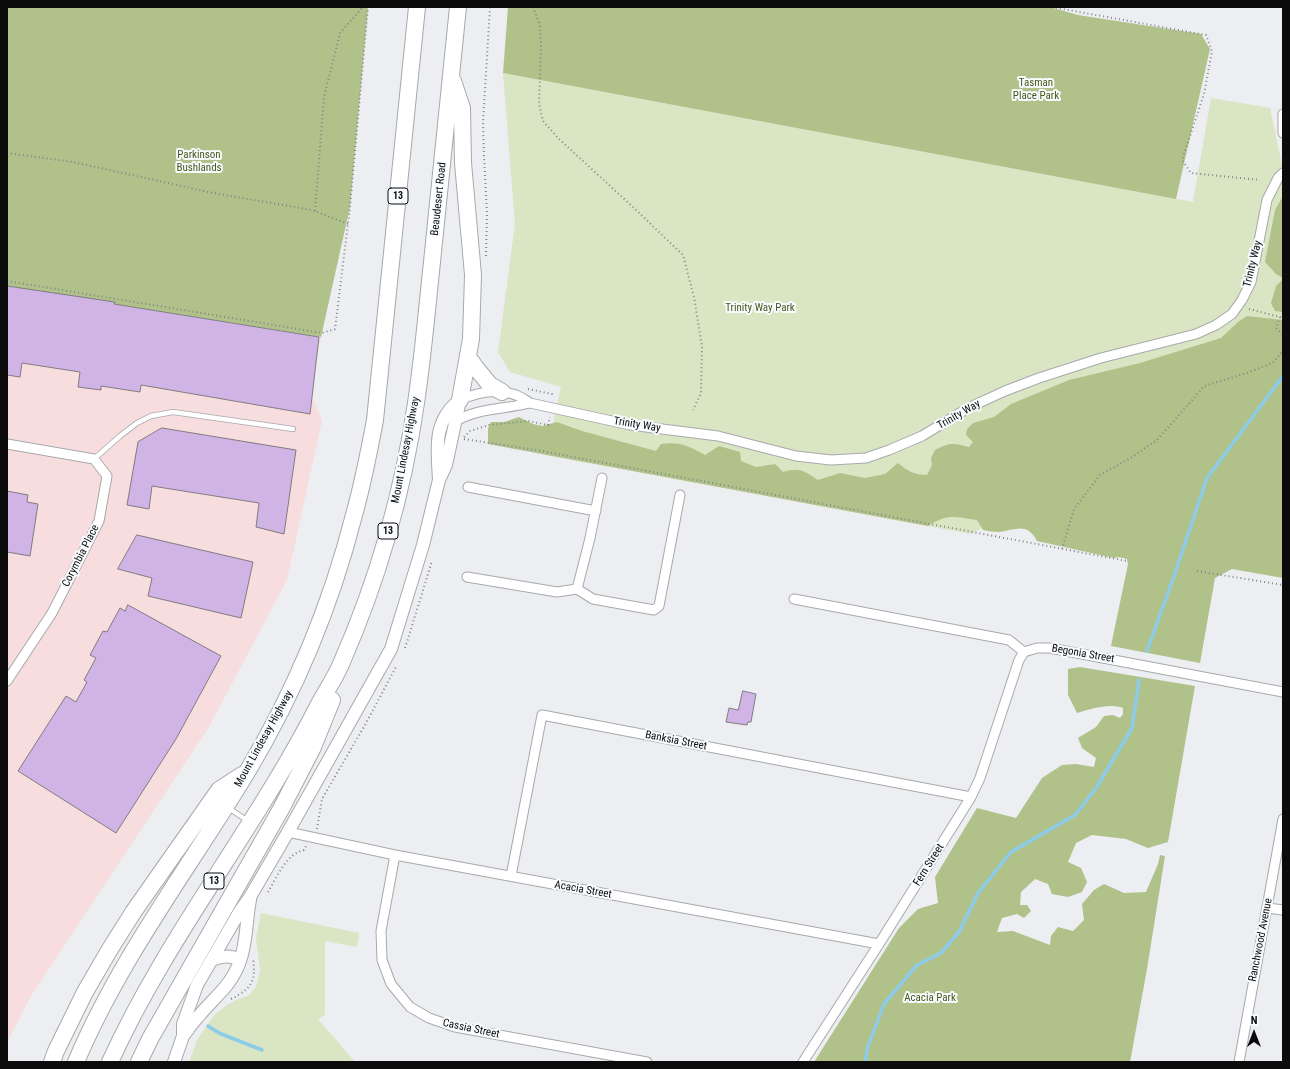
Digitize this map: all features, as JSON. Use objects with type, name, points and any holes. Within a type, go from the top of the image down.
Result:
[{"type":"highway","name":"Mount Lindesay Highway","points":[[76,1062],[107,998],[130,956],[247,772],[268,734],[292,688],[328,601],[354,516],[375,420],[417,7]]},
{"type":"highway","name":"Beaudesert Road","points":[[418,390],[458,7]]},
{"type":"highway","points":[[451,76],[462,108],[463,163],[473,275],[472,325],[460,400]]},
{"type":"highway","points":[[468,357],[490,385],[502,392]]},
{"type":"highway","name":"Mount Lindesay Highway","points":[[110,1062],[138,1005],[161,965],[293,754],[340,667],[363,608],[389,527],[406,459],[418,390]]},
{"type":"highway","points":[[139,1062],[150,1039],[296,781],[313,746],[336,690],[340,667]]},
{"type":"highway","points":[[52,1058],[89,986],[110,949],[138,906],[219,790],[247,772]]},
{"type":"street","points":[[1283,114],[1283,133]]},
{"type":"street","name":"Trinity Way","points":[[460,400],[479,392],[502,392],[517,395],[530,403],[551,408],[630,425],[718,436],[796,456],[831,460],[866,458],[922,436],[968,408],[1026,383],[1100,358],[1196,334],[1216,325],[1232,314],[1242,300],[1251,282],[1267,200],[1278,178],[1283,173]]},
{"type":"street","points":[[174,1062],[182,1036],[183,1024],[198,984],[288,832],[391,648],[423,545],[439,480],[446,465],[460,400]]},
{"type":"street","points":[[439,480],[438,434],[444,417],[460,400]]},
{"type":"street","name":"Trinity Way","points":[[456,421],[479,412],[530,403]]},
{"type":"street","points":[[7,444],[94,459]]},
{"type":"street","name":"Corymbia Place","points":[[7,681],[52,613],[99,521],[107,476],[94,459]]},
{"type":"street","points":[[577,589],[590,538],[602,478]]},
{"type":"street","points":[[468,486],[596,511]]},
{"type":"street","points":[[467,577],[557,592],[577,589],[593,599],[654,610],[659,606],[680,495]]},
{"type":"street","points":[[794,599],[1008,640],[1024,652]]},
{"type":"street","name":"Begonia Street","points":[[1024,652],[1037,648],[1050,648],[1283,692]]},
{"type":"street","name":"Fern Street","points":[[803,1062],[971,798],[980,778],[1019,660],[1024,652]]},
{"type":"street","name":"Banksia Street","points":[[511,876],[542,715],[971,798]]},
{"type":"street","name":"Ranchwood Avenue","points":[[1239,1062],[1283,819]]},
{"type":"street","name":"Acacia Street","points":[[288,832],[395,855],[879,944]]},
{"type":"street","name":"Cassia Street","points":[[395,855],[381,931],[382,960],[391,984],[410,1007],[429,1018],[455,1027],[647,1062]]},
{"type":"street","points":[[182,1036],[197,1017],[220,995],[231,981],[240,960],[243,948],[250,897]]},
{"type":"street","points":[[1268,908],[1283,910]]},
{"type":"street","points":[[212,960],[225,956],[230,956],[240,960]]},
{"type":"lane","points":[[94,459],[120,436],[137,424],[151,416],[173,412],[293,429]]},
{"type":"lane","points":[[225,806],[251,823]]},
{"type":"path","points":[[315,211],[324,97],[340,33],[363,7]]},
{"type":"path","points":[[7,281],[322,334],[335,329],[348,224],[368,7]]},
{"type":"path","points":[[486,258],[487,214],[483,123],[490,7]]},
{"type":"path","points":[[533,7],[540,25],[541,46],[539,104],[543,121],[559,139],[683,255],[694,297],[702,347],[701,393],[692,410]]},
{"type":"path","points":[[1052,7],[1206,35],[1212,51],[1204,94],[1182,160],[1191,173],[1260,180]]},
{"type":"path","points":[[7,153],[73,162],[213,193],[315,211],[348,224]]},
{"type":"path","points":[[1238,306],[1280,317],[1276,328],[1283,335]]},
{"type":"path","points":[[1062,549],[1074,509],[1100,475],[1129,459],[1157,440],[1204,386],[1247,373],[1274,362],[1283,350]]},
{"type":"path","points":[[522,387],[552,394],[548,425],[528,421],[489,425],[470,431],[463,439],[536,450],[1127,561]]},
{"type":"path","points":[[404,649],[408,642],[432,559]]},
{"type":"path","points":[[1197,571],[1283,585]]},
{"type":"path","points":[[268,892],[288,859],[296,852],[304,850],[318,827],[322,799],[365,725],[398,662]]},
{"type":"path","points":[[225,1002],[245,992],[252,982],[254,971],[253,955]]},
{"type":"shaded area","points":[[7,287],[321,337],[310,390],[322,421],[287,580],[209,727],[31,996],[7,1043]]},
{"type":"green space","name":"Parkinson Bushlands","points":[[7,7],[368,7],[350,207],[321,337],[7,287]]},
{"type":"green space","name":"Tasman Place Park","points":[[508,7],[1050,7],[1078,15],[1201,34],[1210,49],[1176,199],[503,73]]},
{"type":"green space","name":"Trinity Way Park","points":[[503,73],[1193,202],[1211,98],[1270,108],[1283,170],[1283,367],[971,534],[546,455],[561,387],[510,372],[498,352],[515,224]]},
{"type":"green space","points":[[1283,196],[1283,278],[1276,274],[1265,262],[1275,210]]},
{"type":"green space","points":[[1283,279],[1283,312],[1275,311],[1271,303],[1276,286]]},
{"type":"green space","points":[[1247,316],[1283,320],[1283,578],[1232,569],[1215,578],[1200,663],[1111,646],[1128,564],[1127,559],[1118,557],[1114,558],[1037,541],[1029,531],[1025,529],[999,532],[983,530],[977,520],[951,517],[941,519],[928,526],[488,444],[488,428],[491,422],[504,422],[519,417],[533,424],[542,426],[557,422],[582,431],[656,451],[661,444],[673,443],[689,447],[705,455],[719,446],[740,452],[741,461],[756,467],[775,464],[783,472],[798,470],[809,474],[818,480],[840,473],[865,478],[885,474],[898,463],[911,472],[927,475],[932,465],[931,458],[935,450],[952,444],[969,447],[973,442],[966,435],[967,429],[973,423],[994,417],[1011,404],[1069,380],[1140,363],[1221,338],[1238,322]]},
{"type":"green space","name":"Acacia Park","points":[[1080,667],[1195,686],[1168,842],[1148,848],[1126,839],[1092,835],[1076,843],[1068,862],[1081,868],[1087,882],[1082,892],[1068,897],[1052,894],[1048,884],[1035,879],[1021,892],[1020,905],[1027,905],[1031,911],[1024,918],[1017,914],[1002,918],[997,932],[1013,931],[1050,945],[1051,936],[1058,927],[1073,931],[1084,920],[1082,904],[1094,890],[1104,884],[1124,893],[1146,892],[1158,864],[1160,855],[1165,856],[1130,1062],[814,1062],[899,928],[918,909],[938,903],[935,877],[977,808],[1016,818],[1042,778],[1062,765],[1076,764],[1094,767],[1096,758],[1082,748],[1078,738],[1096,727],[1104,716],[1113,715],[1120,718],[1123,714],[1123,708],[1106,706],[1077,713],[1068,695],[1068,669]]},
{"type":"green space","points":[[261,913],[359,933],[357,947],[325,941],[325,1015],[318,1019],[355,1062],[189,1062],[197,1040],[215,1014],[238,999],[248,996],[256,987],[260,970],[256,938]]},
{"type":"building","points":[[7,286],[115,302],[114,304],[319,337],[310,414],[141,385],[140,392],[101,386],[101,390],[78,387],[80,372],[22,363],[20,377],[7,375]]},
{"type":"building","points":[[162,428],[296,450],[284,534],[256,527],[259,503],[152,486],[149,509],[127,505],[138,442]]},
{"type":"building","points":[[7,491],[28,495],[27,502],[38,504],[30,556],[7,552]]},
{"type":"building","points":[[137,535],[253,562],[241,618],[148,596],[152,578],[118,569]]},
{"type":"building","points":[[128,605],[221,656],[176,739],[116,833],[18,771],[66,696],[76,702],[87,682],[84,680],[96,658],[90,655],[103,631],[107,632],[120,608],[125,611]]},
{"type":"building","points":[[743,691],[756,694],[751,722],[748,722],[747,725],[726,722],[729,708],[738,710]]},
{"type":"waterway","points":[[1147,651],[1207,478],[1283,376]]},
{"type":"waterway","points":[[865,1062],[868,1046],[884,1004],[917,965],[941,953],[959,932],[978,893],[1011,852],[1075,815],[1096,788],[1132,728],[1139,680]]},
{"type":"waterway","points":[[208,1026],[219,1033],[262,1050]]}]
